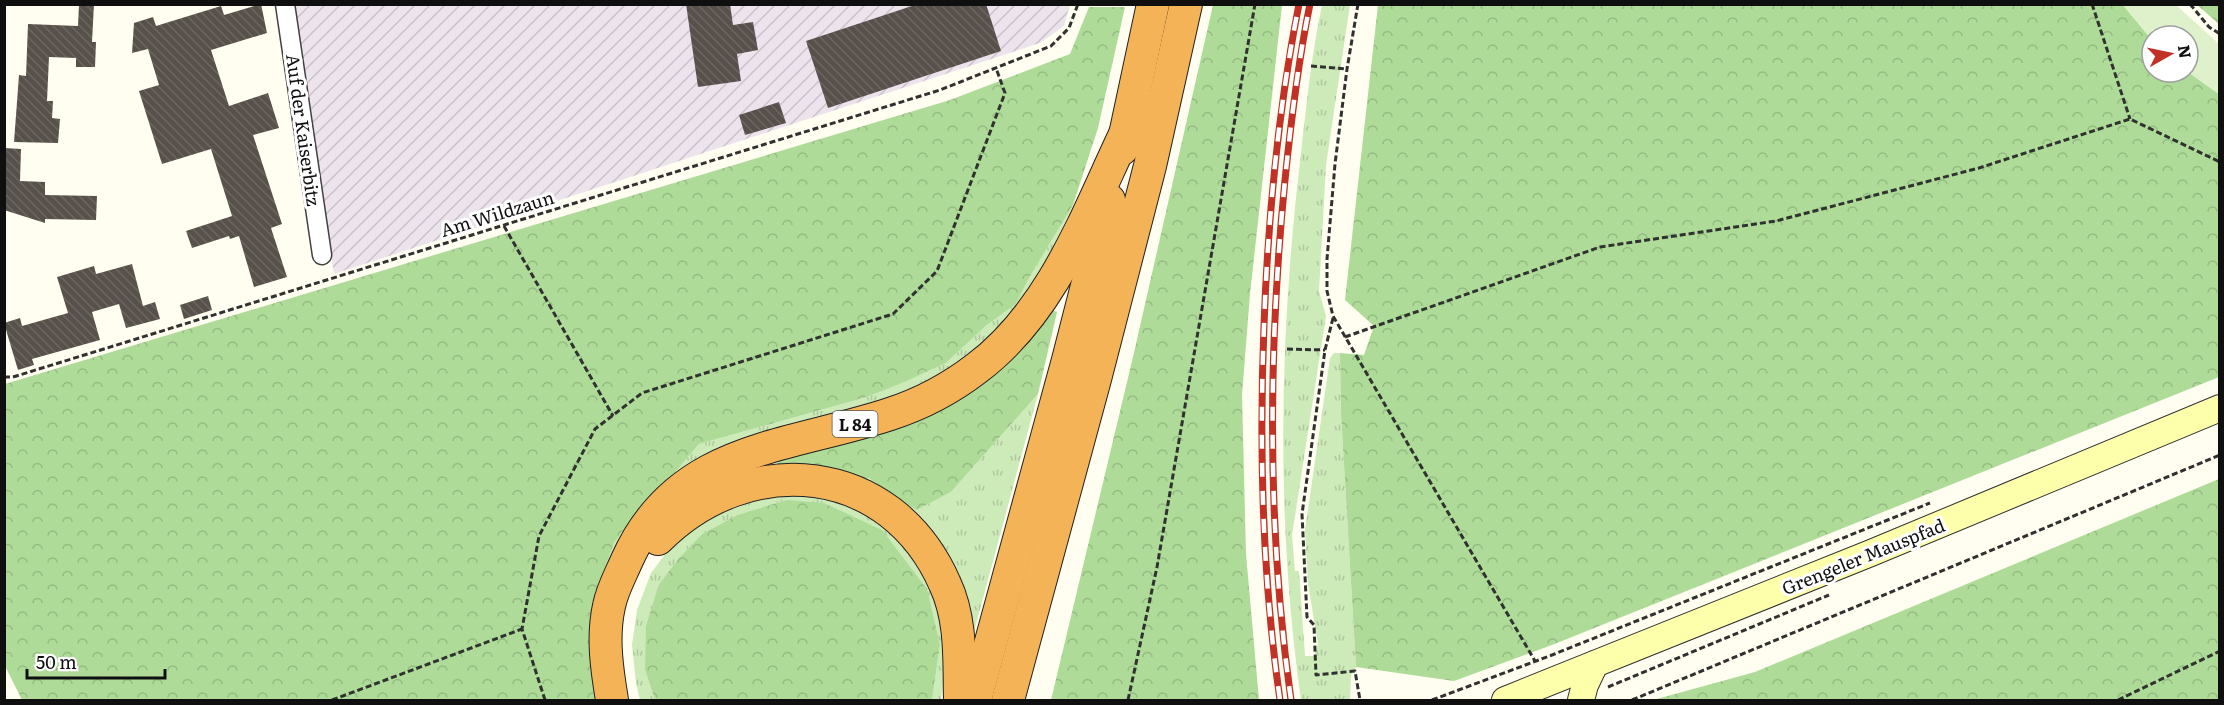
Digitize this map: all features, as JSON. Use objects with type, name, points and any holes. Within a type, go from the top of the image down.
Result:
[{"type":"highway","name":"L 84","points":[[975,700],[1032,494],[1128,128],[1153,4]]},
{"type":"highway","points":[[1008,700],[1148,177],[1186,4]]},
{"type":"highway","name":"L 84","points":[[612,700],[606,669],[609,606],[633,548],[667,502],[712,468],[771,445],[900,410],[945,389],[978,367],[1026,320],[1045,293],[1080,229],[1128,128]]},
{"type":"highway","points":[[626,700],[621,677],[619,630],[634,580],[659,538],[679,519],[702,503],[727,491],[755,483],[800,479],[819,481],[850,490],[875,502],[900,520],[926,550],[945,584],[956,615],[960,700]]},
{"type":"main road","name":"Grengeler Mauspfad","points":[[1505,700],[1543,693],[1595,664],[2220,408]]},
{"type":"main road","points":[[1581,700],[1595,664]]},
{"type":"street","name":"Auf der Kaiserbitz","points":[[285,4],[322,255]]},
{"type":"path","name":"Am Wildzaun","points":[[4,377],[13,377],[940,90],[1051,46],[1069,28],[1078,4]]},
{"type":"path","points":[[1128,700],[1157,567],[1255,4]]},
{"type":"path","points":[[1358,4],[1335,164],[1327,259],[1327,291],[1333,316],[1535,661]]},
{"type":"path","points":[[2092,4],[2130,119]]},
{"type":"path","points":[[2190,4],[2210,27],[2220,34]]},
{"type":"path","points":[[1311,66],[1347,69]]},
{"type":"path","points":[[545,700],[522,628],[539,536],[596,429],[642,393],[893,314],[937,272],[1005,93],[996,68]]},
{"type":"path","points":[[1345,337],[1600,247],[1776,221],[1979,168],[2130,119],[2220,162]]},
{"type":"path","points":[[504,226],[613,416]]},
{"type":"path","points":[[1333,316],[1325,350],[1302,514],[1307,617],[1314,625],[1316,675],[1355,671],[1360,700]]},
{"type":"path","points":[[1287,349],[1325,350]]},
{"type":"path","points":[[1632,700],[2220,455]]},
{"type":"path","points":[[1432,700],[1938,500]]},
{"type":"path","points":[[332,700],[522,628]]},
{"type":"path","points":[[2118,700],[2220,651]]},
{"type":"shaded area","points":[[293,5],[1070,5],[1064,26],[1040,43],[334,274]]},
{"type":"green space","points":[[1213,5],[1282,5],[1250,294],[1242,395],[1246,554],[1259,700],[1051,700],[1133,357]]},
{"type":"green space","points":[[1322,5],[1350,5],[1326,165],[1319,291],[1326,316],[1292,535],[1295,571],[1299,571],[1305,656],[1314,656],[1318,644],[1308,584],[1305,530],[1330,358],[1334,353],[1340,353],[1341,414],[1356,667],[1351,675],[1350,700],[1301,700],[1287,566],[1284,498],[1284,364],[1293,229],[1307,103]]},
{"type":"green space","points":[[1378,5],[2123,5],[2140,26],[2140,84],[2200,84],[2200,81],[2219,94],[2219,377],[1552,645],[1454,681],[1356,667],[1341,414],[1340,353],[1364,355],[1374,326],[1345,300]]},
{"type":"green space","points":[[2123,5],[2176,5],[2197,24],[2140,24]]},
{"type":"green space","points":[[2197,5],[2219,5],[2219,24]]},
{"type":"green space","points":[[1089,7],[1125,7],[1098,128],[1073,205],[1016,304],[987,325],[946,363],[904,382],[867,397],[699,444],[660,490],[637,512],[614,543],[603,574],[590,643],[601,700],[22,700],[5,666],[5,384],[950,100],[1070,54]]},
{"type":"green space","points":[[2200,27],[2219,44],[2219,94],[2200,81]]},
{"type":"green space","points":[[1073,205],[1049,257],[1019,306],[978,349],[921,387],[872,404],[750,437],[709,455],[596,611],[603,574],[614,543],[637,512],[660,490],[699,444],[867,397],[946,363],[987,325],[1016,304]]},
{"type":"green space","points":[[1050,309],[1057,312],[1038,394],[951,492],[917,510],[903,503],[869,478],[852,484],[790,472],[778,465],[776,456],[871,429]]},
{"type":"green space","points":[[1038,394],[968,654],[960,607],[852,484],[869,478],[903,503],[917,510],[951,492]]},
{"type":"green space","points":[[2219,479],[2219,700],[1653,700],[1755,672]]},
{"type":"green space","points":[[816,494],[845,503],[874,518],[901,540],[936,599],[942,621],[945,669],[941,700],[932,700],[940,645],[786,500],[737,515],[702,534],[678,559],[659,584],[645,670],[655,700],[640,700],[632,645],[637,610],[651,573],[678,537],[700,519],[762,496]]},
{"type":"green space","points":[[786,500],[824,503],[882,530],[927,589],[940,645],[932,700],[655,700],[645,670],[646,626],[659,584],[678,559],[702,534],[737,515]]},
{"type":"building","points":[[79,4],[94,4],[92,42],[96,42],[95,67],[76,67],[76,58],[49,57],[47,101],[53,101],[52,118],[60,119],[58,143],[14,142],[19,75],[26,76],[28,24],[78,26]]},
{"type":"building","points":[[261,4],[267,33],[211,50],[229,106],[268,93],[279,128],[253,135],[282,224],[271,228],[287,277],[254,287],[239,236],[230,239],[229,236],[192,248],[186,231],[232,216],[211,149],[162,164],[139,91],[159,85],[148,49],[132,53],[134,23],[153,17],[156,26],[221,6],[224,15]]},
{"type":"building","points":[[686,4],[730,4],[733,25],[753,22],[758,50],[737,54],[741,81],[698,87]]},
{"type":"building","points":[[918,4],[986,4],[1001,51],[828,108],[806,41]]},
{"type":"building","points":[[779,102],[786,123],[745,135],[739,115]]},
{"type":"building","points":[[4,148],[21,149],[20,181],[45,182],[45,195],[97,196],[96,220],[45,219],[45,223],[4,210]]},
{"type":"building","points":[[132,264],[143,306],[155,302],[160,319],[126,328],[119,304],[92,312],[100,340],[32,359],[34,365],[18,370],[4,323],[20,318],[22,326],[68,313],[57,277],[94,266],[96,274]]},
{"type":"building","points":[[208,296],[212,310],[184,319],[180,305]]},
{"type":"railway","points":[[1280,700],[1269,607],[1263,513],[1263,372],[1268,244],[1275,164],[1285,84],[1299,4]]},
{"type":"railway","points":[[1291,700],[1283,636],[1274,506],[1273,375],[1275,310],[1285,180],[1295,92],[1310,4]]}]
